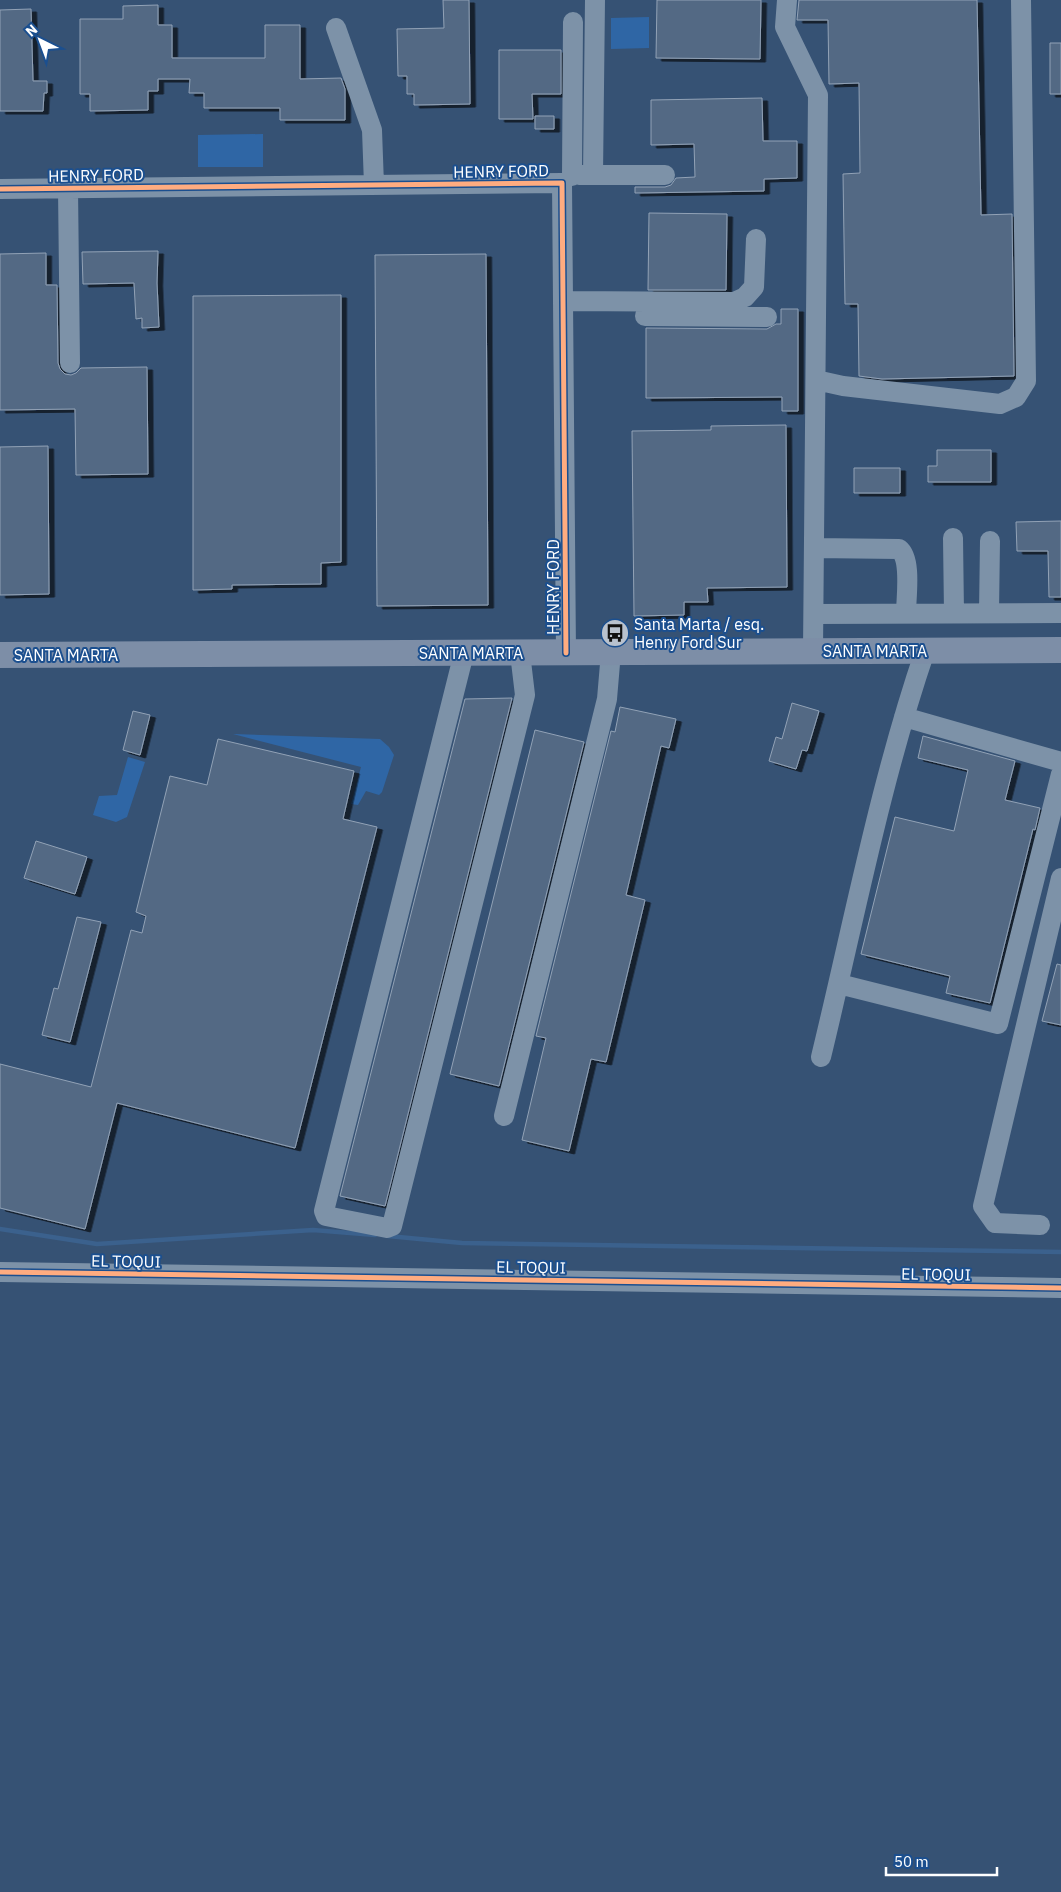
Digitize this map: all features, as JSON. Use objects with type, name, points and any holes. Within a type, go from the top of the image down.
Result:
[{"type":"main road","name":"SANTA MARTA","points":[[0,655],[1061,650]]},
{"type":"street","points":[[593,175],[595,0]]},
{"type":"street","points":[[787,0],[786,27],[818,95],[814,651]]},
{"type":"street","points":[[816,380],[843,386],[1000,404],[1016,397],[1026,381],[1021,0]]},
{"type":"street","points":[[573,22],[567,179],[593,175],[665,175]]},
{"type":"street","points":[[336,28],[372,130],[374,185]]},
{"type":"street","name":"HENRY FORD","points":[[0,189],[374,185],[567,179],[563,308],[566,653]]},
{"type":"street","points":[[68,188],[70,363]]},
{"type":"street","points":[[563,308],[734,302],[745,297],[754,287],[756,239]]},
{"type":"street","points":[[563,308],[767,317]]},
{"type":"street","points":[[953,538],[954,613]]},
{"type":"street","points":[[989,613],[990,541]]},
{"type":"street","points":[[814,548],[899,549],[903,552],[907,561],[906,613]]},
{"type":"street","points":[[814,614],[1061,613]]},
{"type":"street","points":[[821,1057],[867,860],[904,717],[925,651]]},
{"type":"street","points":[[504,1116],[607,699],[611,652]]},
{"type":"street","points":[[464,653],[324,1211],[326,1216],[388,1228],[392,1226],[525,695],[520,653]]},
{"type":"street","points":[[904,717],[1061,762]]},
{"type":"street","points":[[839,984],[998,1024],[1061,774]]},
{"type":"street","points":[[1040,1224],[996,1224],[983,1206],[1061,878]]},
{"type":"street","name":"EL TOQUI","points":[[0,1272],[1061,1288]]},
{"type":"shaded area","points":[[649,17],[649,48],[611,49],[611,18]]},
{"type":"shaded area","points":[[263,134],[263,167],[198,167],[198,135]]},
{"type":"shaded area","points":[[233,734],[380,739],[389,747],[394,755],[382,792],[379,795],[366,791],[358,805],[351,804],[361,767]]},
{"type":"shaded area","points":[[128,757],[145,762],[127,817],[116,822],[93,815],[99,796],[117,795]]},
{"type":"building","points":[[443,0],[469,0],[470,104],[414,105],[414,94],[407,94],[407,76],[398,76],[397,29],[444,28]]},
{"type":"building","points":[[657,0],[761,0],[760,59],[656,58]]},
{"type":"building","points":[[799,0],[977,0],[981,215],[1012,214],[1014,376],[882,379],[859,376],[858,304],[845,304],[843,174],[860,173],[859,83],[829,84],[828,20],[797,20]]},
{"type":"building","points":[[158,5],[158,25],[172,25],[172,58],[265,58],[265,25],[300,25],[300,79],[341,78],[345,89],[345,120],[280,120],[280,108],[204,108],[204,93],[189,93],[190,79],[158,79],[158,91],[148,91],[148,110],[90,111],[90,94],[80,94],[80,19],[123,19],[123,6]]},
{"type":"building","points":[[31,9],[33,81],[47,81],[47,93],[44,93],[43,111],[0,111],[0,10]]},
{"type":"building","points":[[1050,43],[1061,43],[1061,94],[1050,94]]},
{"type":"building","points":[[499,50],[561,50],[561,94],[532,94],[533,119],[499,119]]},
{"type":"building","points":[[762,98],[763,141],[797,141],[797,178],[764,179],[764,191],[635,193],[635,187],[665,187],[671,185],[676,178],[695,177],[694,144],[651,145],[651,100]]},
{"type":"building","points":[[535,116],[554,116],[554,129],[535,129]]},
{"type":"building","points":[[649,213],[727,214],[726,290],[648,290]]},
{"type":"building","points":[[158,251],[159,327],[142,328],[142,318],[136,319],[134,283],[83,284],[82,252]]},
{"type":"building","points":[[46,253],[46,285],[57,285],[58,363],[60,369],[65,374],[71,375],[81,368],[147,367],[148,474],[76,475],[75,409],[0,410],[0,254]]},
{"type":"building","points":[[486,254],[488,605],[377,606],[375,255]]},
{"type":"building","points":[[341,295],[341,562],[321,563],[321,584],[232,585],[232,589],[193,590],[193,296]]},
{"type":"building","points":[[781,309],[798,309],[798,411],[782,411],[782,397],[646,398],[646,328],[767,329],[776,324],[781,324]]},
{"type":"building","points":[[786,425],[787,587],[707,588],[708,602],[684,602],[684,615],[634,616],[632,431],[711,430],[711,426]]},
{"type":"building","points":[[48,446],[49,594],[0,595],[0,447]]},
{"type":"building","points":[[937,450],[991,450],[991,482],[928,482],[928,466],[937,466]]},
{"type":"building","points":[[854,468],[900,468],[900,493],[854,493]]},
{"type":"building","points":[[1061,521],[1061,597],[1049,597],[1048,551],[1017,551],[1016,522]]},
{"type":"building","points":[[512,698],[385,1206],[340,1196],[465,699]]},
{"type":"building","points":[[792,703],[819,711],[807,751],[802,750],[796,769],[769,761],[776,737],[782,739]]},
{"type":"building","points":[[620,707],[676,719],[669,748],[661,746],[626,895],[645,900],[606,1062],[591,1059],[569,1151],[522,1140],[546,1038],[536,1036],[611,731],[615,732]]},
{"type":"building","points":[[133,711],[150,715],[140,755],[123,750]]},
{"type":"building","points":[[535,730],[584,742],[499,1086],[450,1074]]},
{"type":"building","points":[[923,736],[1015,761],[1005,800],[1040,808],[1035,830],[1033,829],[990,1003],[946,993],[950,976],[861,954],[895,817],[954,831],[968,770],[918,758]]},
{"type":"building","points":[[218,739],[354,771],[343,819],[377,827],[295,1148],[117,1103],[85,1229],[0,1208],[0,1064],[91,1087],[131,930],[142,933],[146,916],[136,912],[170,776],[207,785]]},
{"type":"building","points":[[36,841],[87,857],[75,894],[24,878]]},
{"type":"building","points":[[77,917],[101,922],[70,1042],[42,1035],[54,988],[58,989]]},
{"type":"building","points":[[1057,964],[1061,965],[1061,1025],[1042,1021]]},
{"type":"waterway","points":[[0,1229],[97,1244],[313,1230],[375,1235]]},
{"type":"waterway","points":[[388,1236],[462,1243],[1061,1252]]},
{"type":"cycle path","points":[[0,189],[562,183],[566,653]]},
{"type":"cycle path","points":[[0,1272],[1061,1288]]},
{"type":"place","name":"Santa Marta / esq. Henry Ford Sur","points":[[615,633]]}]
